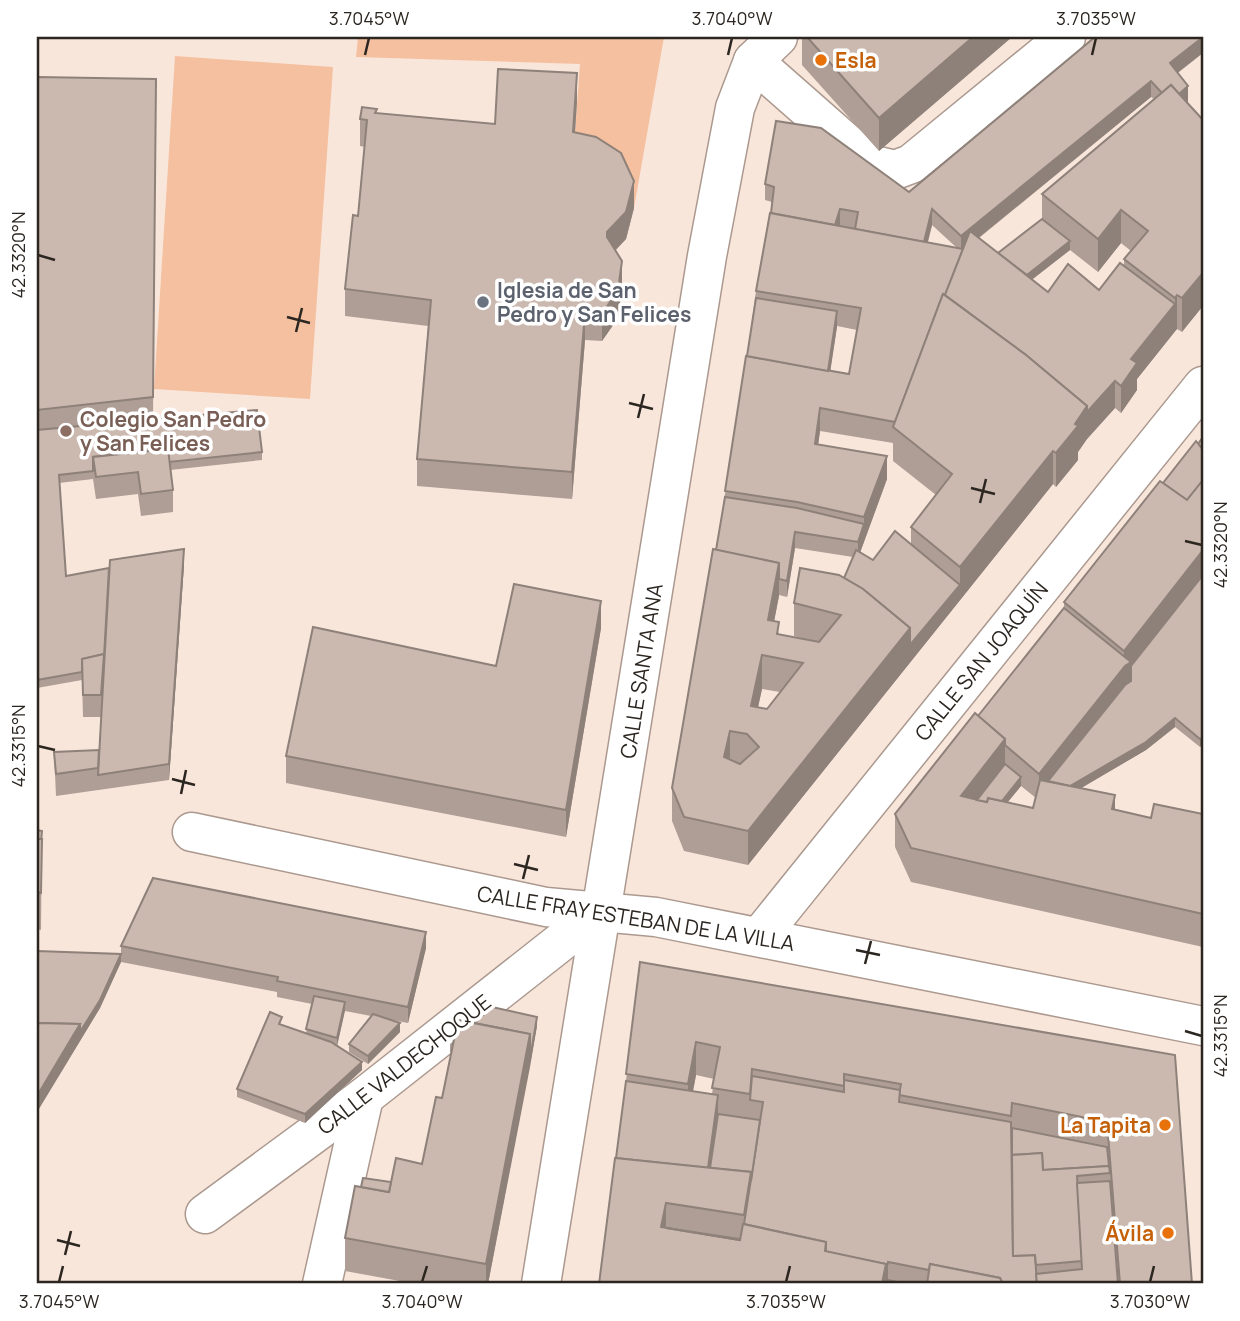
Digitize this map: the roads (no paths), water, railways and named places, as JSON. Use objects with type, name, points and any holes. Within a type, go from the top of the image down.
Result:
[{"type":"street","name":"CALLE SANTA ANA","points":[[541,1284],[592,984],[600,911],[653,601],[707,257],[735,107],[765,49],[852,148],[874,165],[895,170],[911,164],[1066,37]]},
{"type":"street","name":"CALLE SAN JOAQUÍN","points":[[760,936],[1203,386]]},
{"type":"street","name":"CALLE FRAY ESTEBAN DE LA VILLA","points":[[192,832],[546,908],[656,917],[1203,1026]]},
{"type":"street","name":"CALLE VALDECHOQUE","points":[[205,1214],[365,1097],[600,911]]},
{"type":"street","points":[[322,1284],[365,1097]]},
{"type":"place","name":"Esla","points":[[821,60]]},
{"type":"place","name":"Iglesia de San Pedro y San Felices","points":[[483,302]]},
{"type":"place","name":"Colegio San Pedro y San Felices","points":[[66,431]]},
{"type":"place","name":"La Tapita","points":[[1165,1125]]},
{"type":"place","name":"Ávila","points":[[1168,1233]]}]
